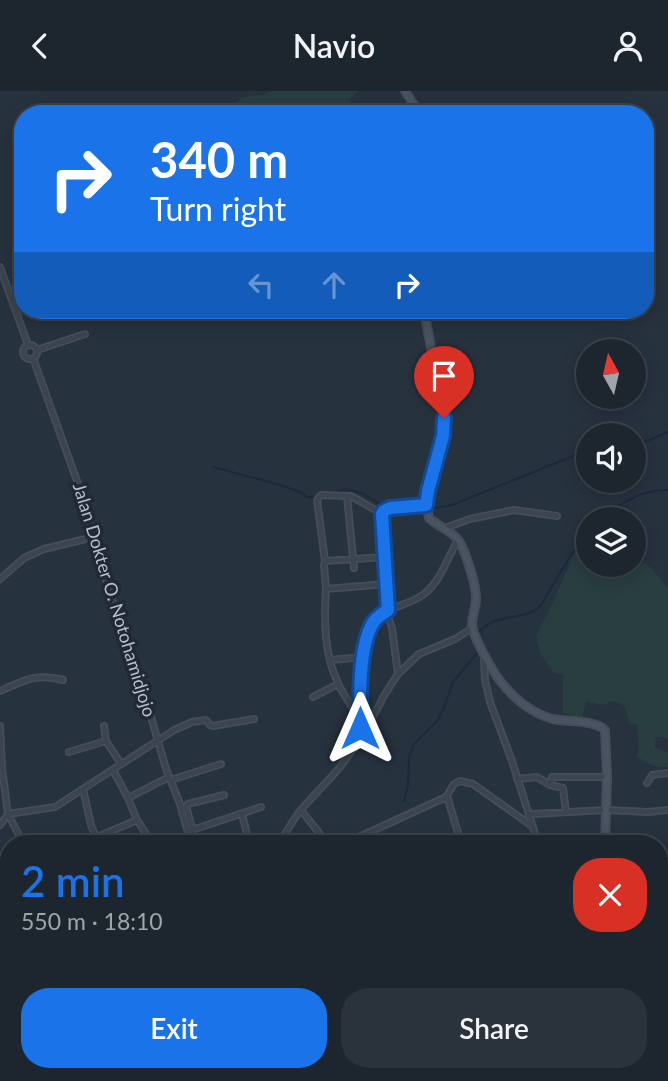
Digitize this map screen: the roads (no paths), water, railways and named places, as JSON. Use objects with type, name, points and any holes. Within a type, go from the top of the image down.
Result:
[{"type":"street","name":"Jalan Dokter O. Notohamidjojo","points":[[0,267],[14,306]]},
{"type":"street","name":"Jalan Dokter O. Notohamidjojo","points":[[19,319],[28,345],[24,347],[23,354],[28,359],[33,358],[82,495],[157,741],[192,835]]},
{"type":"street","points":[[426,319],[444,418],[440,453],[428,491],[426,505],[429,518],[458,540],[476,597],[472,628],[501,683],[540,714],[552,719],[599,725],[605,730],[605,835]]},
{"type":"street","points":[[37,349],[85,334]]},
{"type":"street","points":[[28,345],[37,349]]},
{"type":"street","points":[[33,358],[37,349]]},
{"type":"street","points":[[360,717],[338,684],[330,660],[325,633],[326,561],[317,500],[321,495],[351,496],[382,514]]},
{"type":"street","points":[[347,496],[354,568]]},
{"type":"street","points":[[398,674],[387,611],[382,514],[390,508],[426,505]]},
{"type":"street","points":[[445,528],[470,519],[514,510],[557,516]]},
{"type":"street","points":[[0,579],[24,558],[44,549],[94,537]]},
{"type":"street","points":[[349,754],[360,731],[360,695],[370,629],[376,619],[387,611],[424,594],[437,578],[458,540]]},
{"type":"street","points":[[326,561],[384,557]]},
{"type":"street","points":[[326,589],[386,584]]},
{"type":"street","points":[[285,835],[301,810],[359,743],[398,674],[419,654],[455,639],[472,628]]},
{"type":"street","points":[[484,654],[485,680],[490,702],[535,835]]},
{"type":"street","points":[[330,660],[364,657]]},
{"type":"street","points":[[0,691],[41,676],[63,680]]},
{"type":"street","points":[[313,697],[338,684]]},
{"type":"street","points":[[0,825],[8,814],[52,808],[174,730],[192,722],[206,720],[213,726],[254,719]]},
{"type":"street","points":[[0,726],[8,814],[19,835]]},
{"type":"street","points":[[104,726],[106,741],[121,764]]},
{"type":"street","points":[[69,753],[106,741]]},
{"type":"street","points":[[128,798],[170,778],[221,764]]},
{"type":"street","points":[[113,770],[147,835]]},
{"type":"street","points":[[647,783],[652,775],[668,773]]},
{"type":"street","points":[[550,785],[552,776],[607,777]]},
{"type":"street","points":[[517,779],[537,777],[550,785],[564,788],[566,812]]},
{"type":"street","points":[[363,835],[447,796],[456,782],[464,781],[470,782],[532,826]]},
{"type":"street","points":[[83,789],[95,835]]},
{"type":"street","points":[[224,795],[186,805],[190,830],[261,807]]},
{"type":"street","points":[[447,796],[459,835]]},
{"type":"street","points":[[301,810],[321,835]]},
{"type":"street","points":[[533,814],[668,810]]},
{"type":"street","points":[[242,814],[247,835]]},
{"type":"street","points":[[105,835],[137,820]]},
{"type":"waterway","points":[[646,441],[668,432]]},
{"type":"waterway","points":[[429,505],[435,508],[452,505],[576,455]]},
{"type":"waterway","points":[[213,467],[277,484],[307,497],[316,497]]},
{"type":"waterway","points":[[332,494],[345,489],[362,493],[378,503],[396,505]]},
{"type":"waterway","points":[[619,507],[650,492],[668,490]]},
{"type":"waterway","points":[[476,635],[492,623],[532,612],[539,607],[576,550]]},
{"type":"waterway","points":[[404,801],[408,785],[409,757],[414,744],[438,720],[453,682],[477,653],[475,643]]}]
